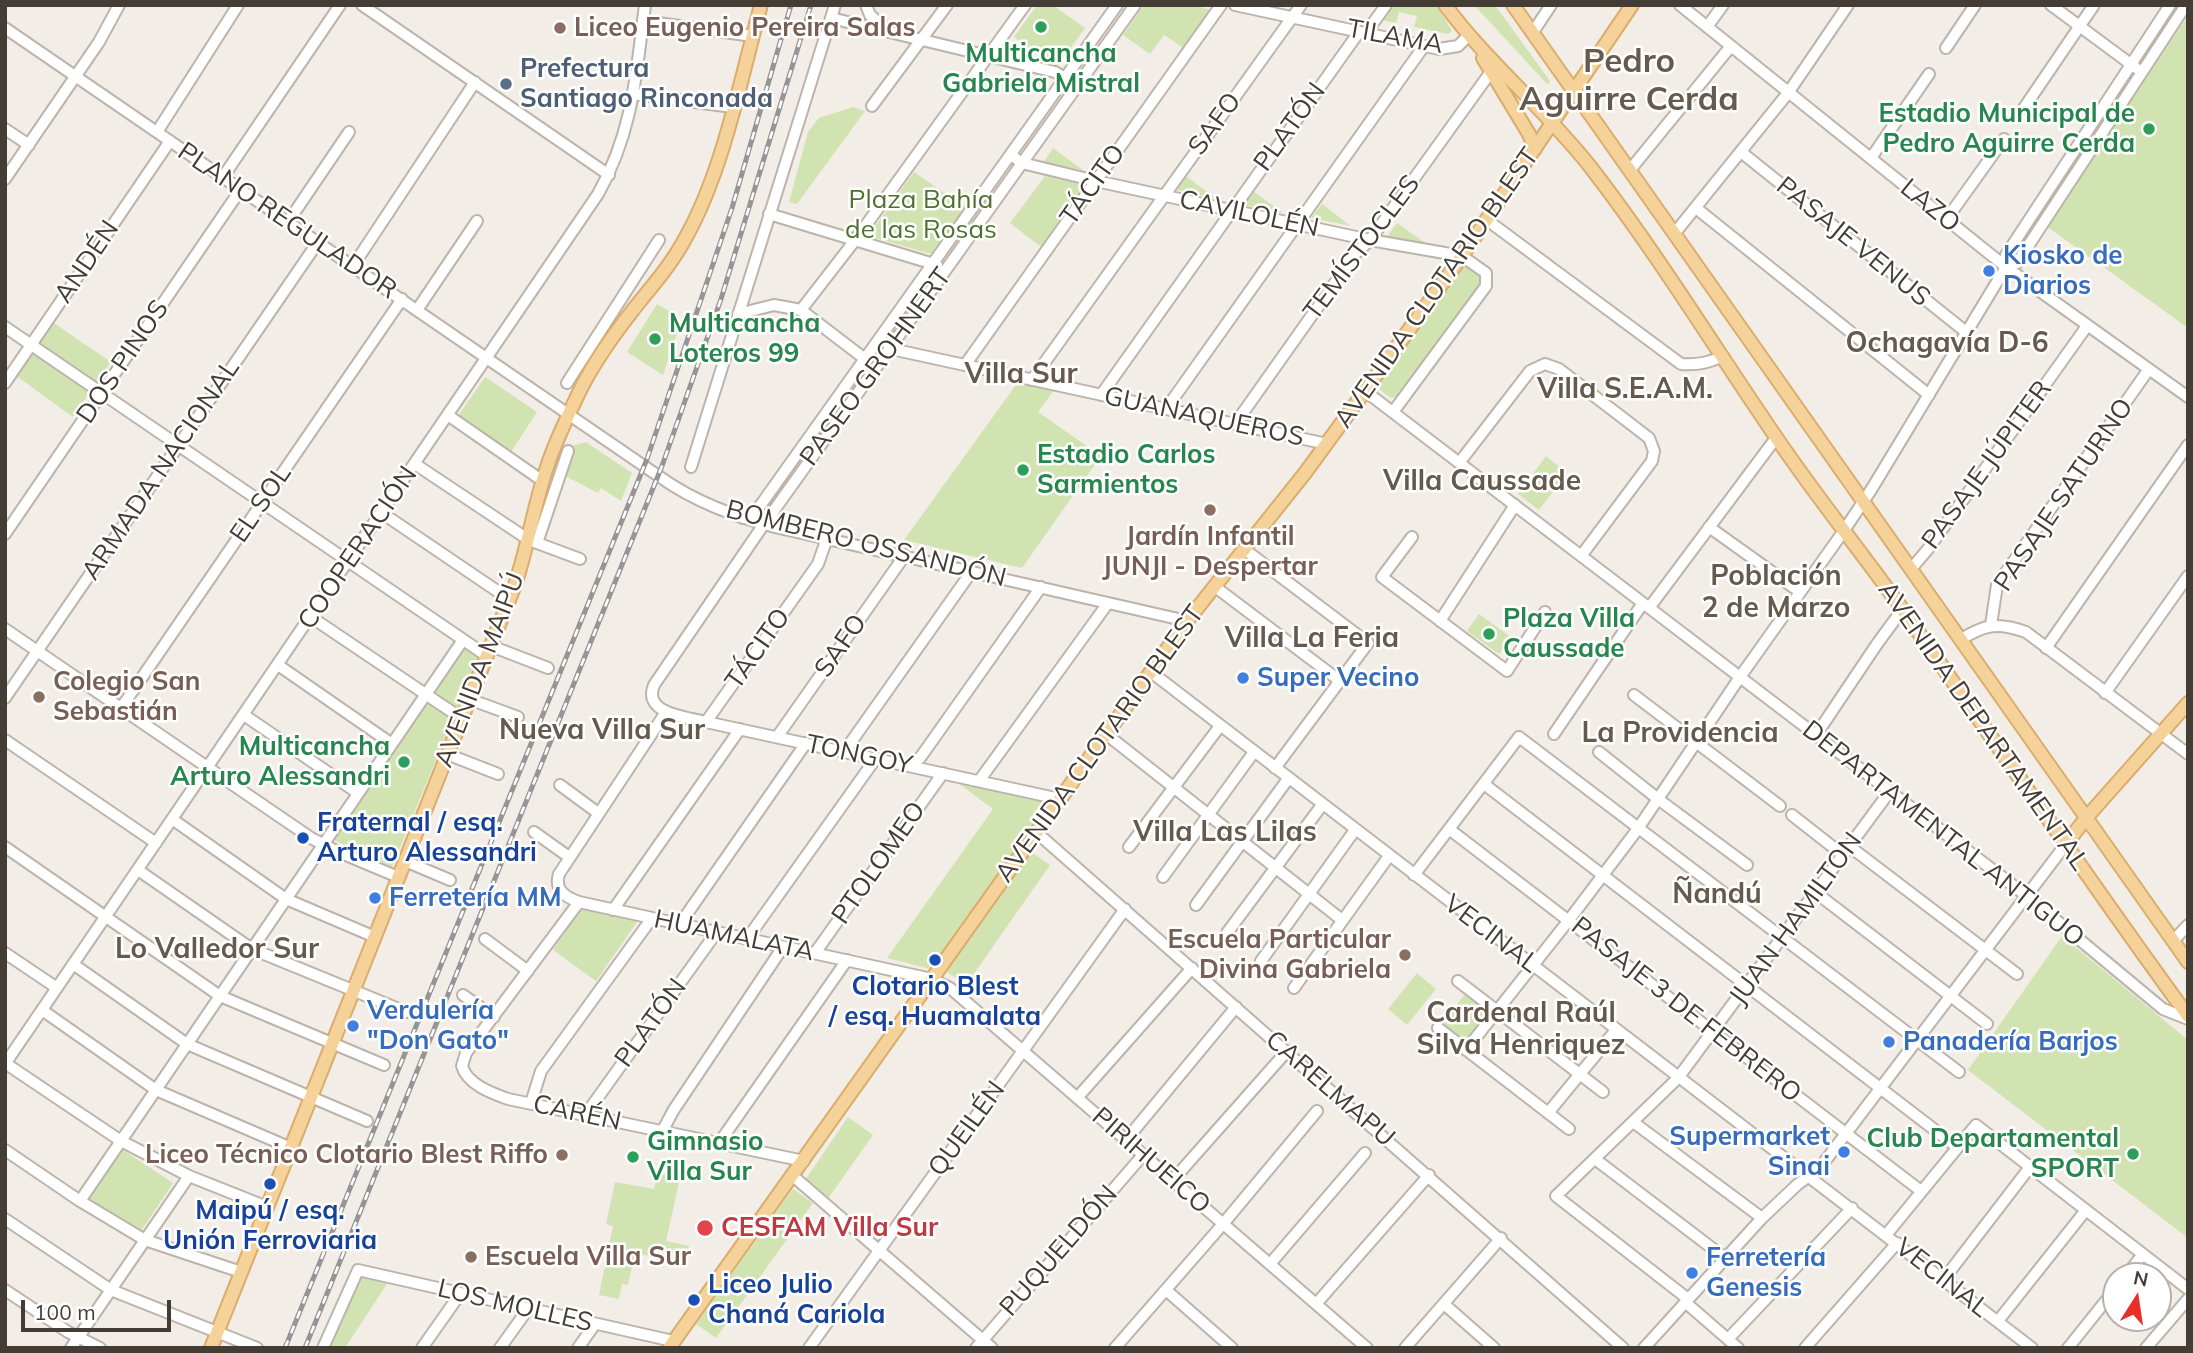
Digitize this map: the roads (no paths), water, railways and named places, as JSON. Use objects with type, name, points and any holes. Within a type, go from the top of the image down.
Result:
[{"type":"main road","name":"AVENIDA MAIPÚ","points":[[211,1348],[533,541],[547,467],[581,389],[632,311],[663,274],[686,238],[703,202],[761,5]]},
{"type":"main road","name":"AVENIDA DEPARTAMENTAL","points":[[1445,5],[1468,36],[1593,170],[1723,356],[1776,438],[1902,610],[2188,1017]]},
{"type":"main road","name":"AVENIDA DEPARTAMENTAL","points":[[1513,5],[2188,962]]},
{"type":"main road","name":"AVENIDA CLOTARIO BLEST","points":[[671,1345],[1187,621],[1327,444],[1462,256],[1632,5]]},
{"type":"main road","points":[[1479,48],[1490,73],[1530,134],[1535,149]]},
{"type":"main road","points":[[2066,844],[2188,703]]},
{"type":"street","points":[[5,178],[99,42],[118,5]]},
{"type":"street","points":[[226,26],[227,5]]},
{"type":"street","points":[[157,132],[238,5]]},
{"type":"street","points":[[223,177],[340,5]]},
{"type":"street","points":[[362,5],[609,175]]},
{"type":"street","name":"COOPERACIÓN","points":[[5,1063],[449,416],[609,175],[625,135],[645,5]]},
{"type":"street","points":[[691,467],[835,5]]},
{"type":"street","points":[[866,5],[870,15],[891,32]]},
{"type":"street","points":[[872,106],[947,5]]},
{"type":"street","points":[[801,310],[856,239],[1025,5]]},
{"type":"street","name":"PASEO GROHNERT","points":[[743,518],[756,511],[1117,5]]},
{"type":"street","name":"PASEO GROHNERT","points":[[662,710],[651,697],[654,685],[770,525],[772,514],[837,422],[1135,5]]},
{"type":"street","name":"TÁCITO","points":[[965,365],[1221,5]]},
{"type":"street","name":"TILAMA","points":[[1235,5],[1424,46],[1450,49],[1458,46],[1468,36]]},
{"type":"street","name":"SAFO","points":[[1032,380],[1301,5]]},
{"type":"street","name":"PLATÓN","points":[[1101,395],[1231,210],[1362,33],[1386,5]]},
{"type":"street","points":[[1532,32],[1551,5]]},
{"type":"street","name":"LAZO","points":[[1680,5],[2006,267],[2188,397]]},
{"type":"street","points":[[1707,27],[1723,5]]},
{"type":"street","points":[[1674,234],[1788,93],[1848,5]]},
{"type":"street","points":[[1946,48],[1975,5]]},
{"type":"street","points":[[2051,5],[2142,72]]},
{"type":"street","points":[[2024,108],[2094,5]]},
{"type":"street","points":[[1466,1050],[1637,830],[1740,677],[1864,502],[2006,267],[2006,255],[2170,5]]},
{"type":"street","points":[[2006,267],[2017,263],[2186,5]]},
{"type":"street","points":[[831,18],[1055,72],[1077,86]]},
{"type":"street","points":[[643,21],[753,36]]},
{"type":"street","name":"PLANO REGULADOR","points":[[5,28],[569,414]]},
{"type":"street","points":[[1166,409],[1424,46]]},
{"type":"street","points":[[1630,170],[1731,46]]},
{"type":"street","name":"TEMÍSTOCLES","points":[[1235,424],[1356,253],[1370,240],[1490,73]]},
{"type":"street","points":[[1871,158],[1929,74]]},
{"type":"street","points":[[353,266],[475,82]]},
{"type":"street","points":[[633,94],[733,107]]},
{"type":"street","points":[[5,129],[29,145]]},
{"type":"street","points":[[288,222],[349,132]]},
{"type":"street","points":[[1946,220],[2004,139]]},
{"type":"street","name":"ANDÉN","points":[[5,383],[170,141]]},
{"type":"street","name":"PASAJE VENUS","points":[[1741,152],[1966,332]]},
{"type":"street","name":"CAVILOLÉN","points":[[1011,155],[1022,163],[1096,181],[1370,240],[1462,256],[1486,273]]},
{"type":"street","name":"DOS PINOS","points":[[5,534],[241,189]]},
{"type":"street","points":[[1696,208],[1929,395]]},
{"type":"street","points":[[769,214],[933,263],[946,271]]},
{"type":"street","points":[[1487,220],[1681,364],[1697,365],[1723,356]]},
{"type":"street","points":[[417,310],[477,221]]},
{"type":"street","points":[[567,383],[659,240]]},
{"type":"street","name":"ARMADA NACIONAL","points":[[5,698],[318,242]]},
{"type":"street","points":[[645,262],[663,274]]},
{"type":"street","name":"AVENIDA CLOTARIO BLEST","points":[[1393,412],[1486,286],[1486,273]]},
{"type":"street","name":"EL SOL","points":[[121,708],[402,299]]},
{"type":"street","points":[[738,314],[774,305],[801,310],[864,359]]},
{"type":"street","name":"PASAJE JÚPITER","points":[[1910,569],[1928,550],[2087,326]]},
{"type":"street","points":[[5,327],[463,640],[489,651],[548,668]]},
{"type":"street","name":"GUANAQUEROS","points":[[880,338],[897,350],[1327,444]]},
{"type":"street","points":[[1459,463],[1530,371],[1545,364],[1559,369],[1649,438],[1654,451],[1652,461],[1581,556]]},
{"type":"street","name":"PASAJE SATURNO","points":[[1991,625],[1997,586],[2149,369]]},
{"type":"street","name":"DEPARTAMENTAL ANTIGUO","points":[[1365,391],[2027,896],[2163,1009],[2188,1017]]},
{"type":"street","name":"BOMBERO OSSANDÓN","points":[[569,414],[670,485],[708,505],[743,518],[1187,621]]},
{"type":"street","points":[[826,414],[837,422]]},
{"type":"street","points":[[449,416],[537,477]]},
{"type":"street","points":[[1554,734],[1646,605],[1776,438]]},
{"type":"street","points":[[2046,648],[2188,445]]},
{"type":"street","name":"AVENIDA MAIPÚ","points":[[533,541],[568,451]]},
{"type":"street","points":[[415,464],[533,541],[580,559]]},
{"type":"street","points":[[1440,621],[1515,505]]},
{"type":"street","points":[[382,513],[509,599]]},
{"type":"street","points":[[1709,527],[1800,592]]},
{"type":"street","points":[[1412,537],[1382,577],[1507,671],[1545,612]]},
{"type":"street","name":"TÁCITO","points":[[706,722],[818,564],[827,538]]},
{"type":"street","points":[[1244,549],[1368,643],[1275,768]]},
{"type":"street","name":"SAFO","points":[[777,737],[905,555]]},
{"type":"street","points":[[844,752],[972,571]]},
{"type":"street","points":[[2105,693],[2188,576]]},
{"type":"street","points":[[1214,586],[1340,681]]},
{"type":"street","points":[[911,766],[920,758],[1041,587]]},
{"type":"street","points":[[979,780],[1108,603]]},
{"type":"street","points":[[1816,735],[1902,610]]},
{"type":"street","points":[[311,617],[461,718]]},
{"type":"street","points":[[1960,640],[1977,629],[1991,625],[2008,625],[2026,632],[2188,754]]},
{"type":"street","points":[[5,629],[323,845],[398,877]]},
{"type":"street","points":[[80,1202],[463,640]]},
{"type":"street","points":[[278,665],[392,744]]},
{"type":"street","name":"VECINAL","points":[[1151,672],[2032,1348]]},
{"type":"street","points":[[1634,695],[1780,806]]},
{"type":"street","points":[[469,699],[518,717]]},
{"type":"street","points":[[463,995],[494,1017],[579,902],[559,890],[557,880],[662,710]]},
{"type":"street","name":"TONGOY","points":[[662,710],[706,722],[1060,799]]},
{"type":"street","points":[[244,715],[358,793]]},
{"type":"street","points":[[1129,847],[1220,726]]},
{"type":"street","name":"TÁCITO","points":[[614,910],[740,729]]},
{"type":"street","points":[[1106,734],[1342,920]]},
{"type":"street","points":[[1414,875],[1519,737],[1637,830],[1958,1072]]},
{"type":"street","points":[[5,740],[156,843]]},
{"type":"street","points":[[680,924],[806,743]]},
{"type":"street","points":[[1163,877],[1254,752]]},
{"type":"street","points":[[1599,752],[1747,865]]},
{"type":"street","points":[[447,754],[498,774]]},
{"type":"street","points":[[747,939],[876,758]]},
{"type":"street","name":"PTOLOMEO","points":[[815,953],[943,773]]},
{"type":"street","points":[[1196,905],[1288,779]]},
{"type":"street","points":[[1484,783],[1957,1147]]},
{"type":"street","points":[[560,785],[598,813]]},
{"type":"street","name":"JUAN HAMILTON","points":[[1686,1300],[1556,1196],[1678,1078],[1889,791]]},
{"type":"street","points":[[1227,933],[1322,805]]},
{"type":"street","points":[[1792,815],[1846,850],[2017,974]]},
{"type":"street","points":[[172,819],[286,899],[374,937]]},
{"type":"street","name":"PASAJE 3 DE FEBRERO","points":[[1449,829],[1922,1191]]},
{"type":"street","points":[[1261,961],[1355,830]]},
{"type":"street","points":[[534,832],[569,857]]},
{"type":"street","name":"CARELMAPU","points":[[1036,832],[1623,1348]]},
{"type":"street","points":[[1644,1348],[1762,1218],[1798,1184],[1811,1176],[1847,1133],[2066,844]]},
{"type":"street","points":[[5,847],[220,996],[384,1065]]},
{"type":"street","points":[[1294,988],[1389,856]]},
{"type":"street","points":[[405,862],[450,880]]},
{"type":"street","points":[[138,870],[252,949],[406,1012]]},
{"type":"street","points":[[1815,892],[1987,1024]]},
{"type":"street","name":"HUAMALATA","points":[[579,902],[932,979]]},
{"type":"street","name":"QUEILÉN","points":[[808,1348],[1125,909]]},
{"type":"street","points":[[531,1103],[541,1071],[652,918]]},
{"type":"street","points":[[2173,942],[2188,925]]},
{"type":"street","name":"PLATÓN","points":[[586,1114],[716,933]]},
{"type":"street","points":[[485,939],[528,971]]},
{"type":"street","points":[[663,1130],[783,947]]},
{"type":"street","points":[[5,953],[57,988]]},
{"type":"street","points":[[719,1143],[846,960]]},
{"type":"street","points":[[73,964],[187,1044],[367,1121]]},
{"type":"street","points":[[1077,1098],[1192,968]]},
{"type":"street","name":"PIRIHUEICO","points":[[932,979],[950,988],[1367,1348]]},
{"type":"street","points":[[1458,981],[1603,1092]]},
{"type":"street","points":[[1126,1140],[1236,1007]]},
{"type":"street","points":[[42,1010],[156,1090],[290,1148]]},
{"type":"street","name":"CARÉN","points":[[494,1017],[466,1053],[464,1073],[476,1084],[502,1097],[804,1161]]},
{"type":"street","points":[[1438,1028],[1569,1129]]},
{"type":"street","points":[[1549,1113],[1616,1030]]},
{"type":"street","points":[[1173,1180],[1287,1051]]},
{"type":"street","points":[[5,1063],[121,1141],[189,1176],[267,1207]]},
{"type":"street","points":[[1115,1348],[1317,1111]]},
{"type":"street","points":[[1633,1122],[1762,1218]]},
{"type":"street","points":[[1886,1235],[1976,1125],[2188,1289]]},
{"type":"street","points":[[5,1150],[80,1202],[145,1240],[241,1272]]},
{"type":"street","points":[[1270,1264],[1365,1153]]},
{"type":"street","name":"PUQUELDÓN","points":[[979,1344],[1143,1155]]},
{"type":"street","points":[[1595,1159],[1725,1258]]},
{"type":"street","points":[[1944,1279],[2031,1167]]},
{"type":"street","points":[[1317,1304],[1429,1175]]},
{"type":"street","points":[[74,1343],[189,1176]]},
{"type":"street","points":[[793,1176],[879,1250],[979,1344],[992,1348]]},
{"type":"street","points":[[1728,1339],[1852,1208]]},
{"type":"street","points":[[1998,1321],[2086,1210]]},
{"type":"street","points":[[5,1219],[111,1290],[257,1348]]},
{"type":"street","points":[[1405,1348],[1501,1238]]},
{"type":"street","points":[[1805,1348],[1897,1243]]},
{"type":"street","points":[[2137,1262],[2143,1254]]},
{"type":"street","name":"LOS MOLLES","points":[[323,1348],[358,1270],[594,1324],[671,1345]]},
{"type":"street","points":[[5,1290],[74,1343],[100,1348]]},
{"type":"street","points":[[1166,1290],[1232,1348]]},
{"type":"street","points":[[422,1348],[460,1294]]},
{"type":"street","points":[[2146,1348],[2188,1299]]},
{"type":"street","points":[[1686,1300],[1738,1348]]},
{"type":"street","points":[[1444,1304],[1494,1348]]},
{"type":"street","points":[[2068,1348],[2102,1306]]},
{"type":"street","points":[[500,1348],[528,1309]]},
{"type":"street","points":[[578,1348],[594,1324]]},
{"type":"railway","points":[[285,1348],[647,459],[732,208],[791,5]]},
{"type":"railway","points":[[305,1348],[662,466],[721,299],[811,5]]},
{"type":"place","name":"Multicancha Gabriela Mistral","points":[[1041,27]]},
{"type":"place","name":"Liceo Eugenio Pereira Salas","points":[[560,28]]},
{"type":"place","name":"Prefectura Santiago Rinconada","points":[[506,84]]},
{"type":"place","name":"Estadio Municipal de Pedro Aguirre Cerda","points":[[2149,129]]},
{"type":"place","name":"Kiosko de Diarios","points":[[1989,271]]},
{"type":"place","name":"Multicancha Loteros 99","points":[[655,339]]},
{"type":"place","name":"Estadio Carlos Sarmientos","points":[[1023,470]]},
{"type":"place","name":"Jardín Infantil JUNJI - Despertar","points":[[1210,510]]},
{"type":"place","name":"Plaza Villa Caussade","points":[[1489,634]]},
{"type":"place","name":"Super Vecino","points":[[1243,678]]},
{"type":"place","name":"Colegio San Sebastián","points":[[39,697]]},
{"type":"place","name":"Multicancha Arturo Alessandri","points":[[404,762]]},
{"type":"place","name":"Fraternal / esq. Arturo Alessandri","points":[[303,838]]},
{"type":"place","name":"Ferretería MM","points":[[375,898]]},
{"type":"place","name":"Escuela Particular Divina Gabriela","points":[[1405,955]]},
{"type":"place","name":"Clotario Blest / esq. Huamalata","points":[[935,960]]},
{"type":"place","name":"Verdulería \"Don Gato\"","points":[[353,1026]]},
{"type":"place","name":"Panadería Barjos","points":[[1889,1042]]},
{"type":"place","name":"Supermarket Sinai","points":[[1844,1152]]},
{"type":"place","name":"Club Departamental SPORT","points":[[2133,1154]]},
{"type":"place","name":"Liceo Técnico Clotario Blest Riffo","points":[[562,1155]]},
{"type":"place","name":"Gimnasio Villa Sur","points":[[633,1157]]},
{"type":"place","name":"Maipú / esq. Unión Ferroviaria","points":[[270,1184]]},
{"type":"place","name":"CESFAM Villa Sur","points":[[705,1228]]},
{"type":"place","name":"Escuela Villa Sur","points":[[471,1257]]},
{"type":"place","name":"Ferretería Genesis","points":[[1692,1273]]},
{"type":"place","name":"Liceo Julio Chaná Cariola","points":[[694,1300]]},
{"type":"district","name":"Pedro Aguirre Cerda","points":[[1629,81]]},
{"type":"district","name":"Ochagavía D-6","points":[[1947,344]]},
{"type":"district","name":"Villa Sur","points":[[1021,375]]},
{"type":"district","name":"Villa S.E.A.M.","points":[[1625,390]]},
{"type":"district","name":"Villa Caussade","points":[[1482,482]]},
{"type":"district","name":"Población 2 de Marzo","points":[[1776,593]]},
{"type":"district","name":"Villa La Feria","points":[[1312,639]]},
{"type":"district","name":"Nueva Villa Sur","points":[[602,731]]},
{"type":"district","name":"La Providencia","points":[[1680,734]]},
{"type":"district","name":"Villa Las Lilas","points":[[1225,833]]},
{"type":"district","name":"Ñandú","points":[[1717,895]]},
{"type":"district","name":"Lo Valledor Sur","points":[[217,950]]},
{"type":"district","name":"Cardenal Raúl Silva Henriquez","points":[[1521,1030]]},
{"type":"park label","name":"Plaza Bahía de las Rosas","points":[[921,215]]}]
